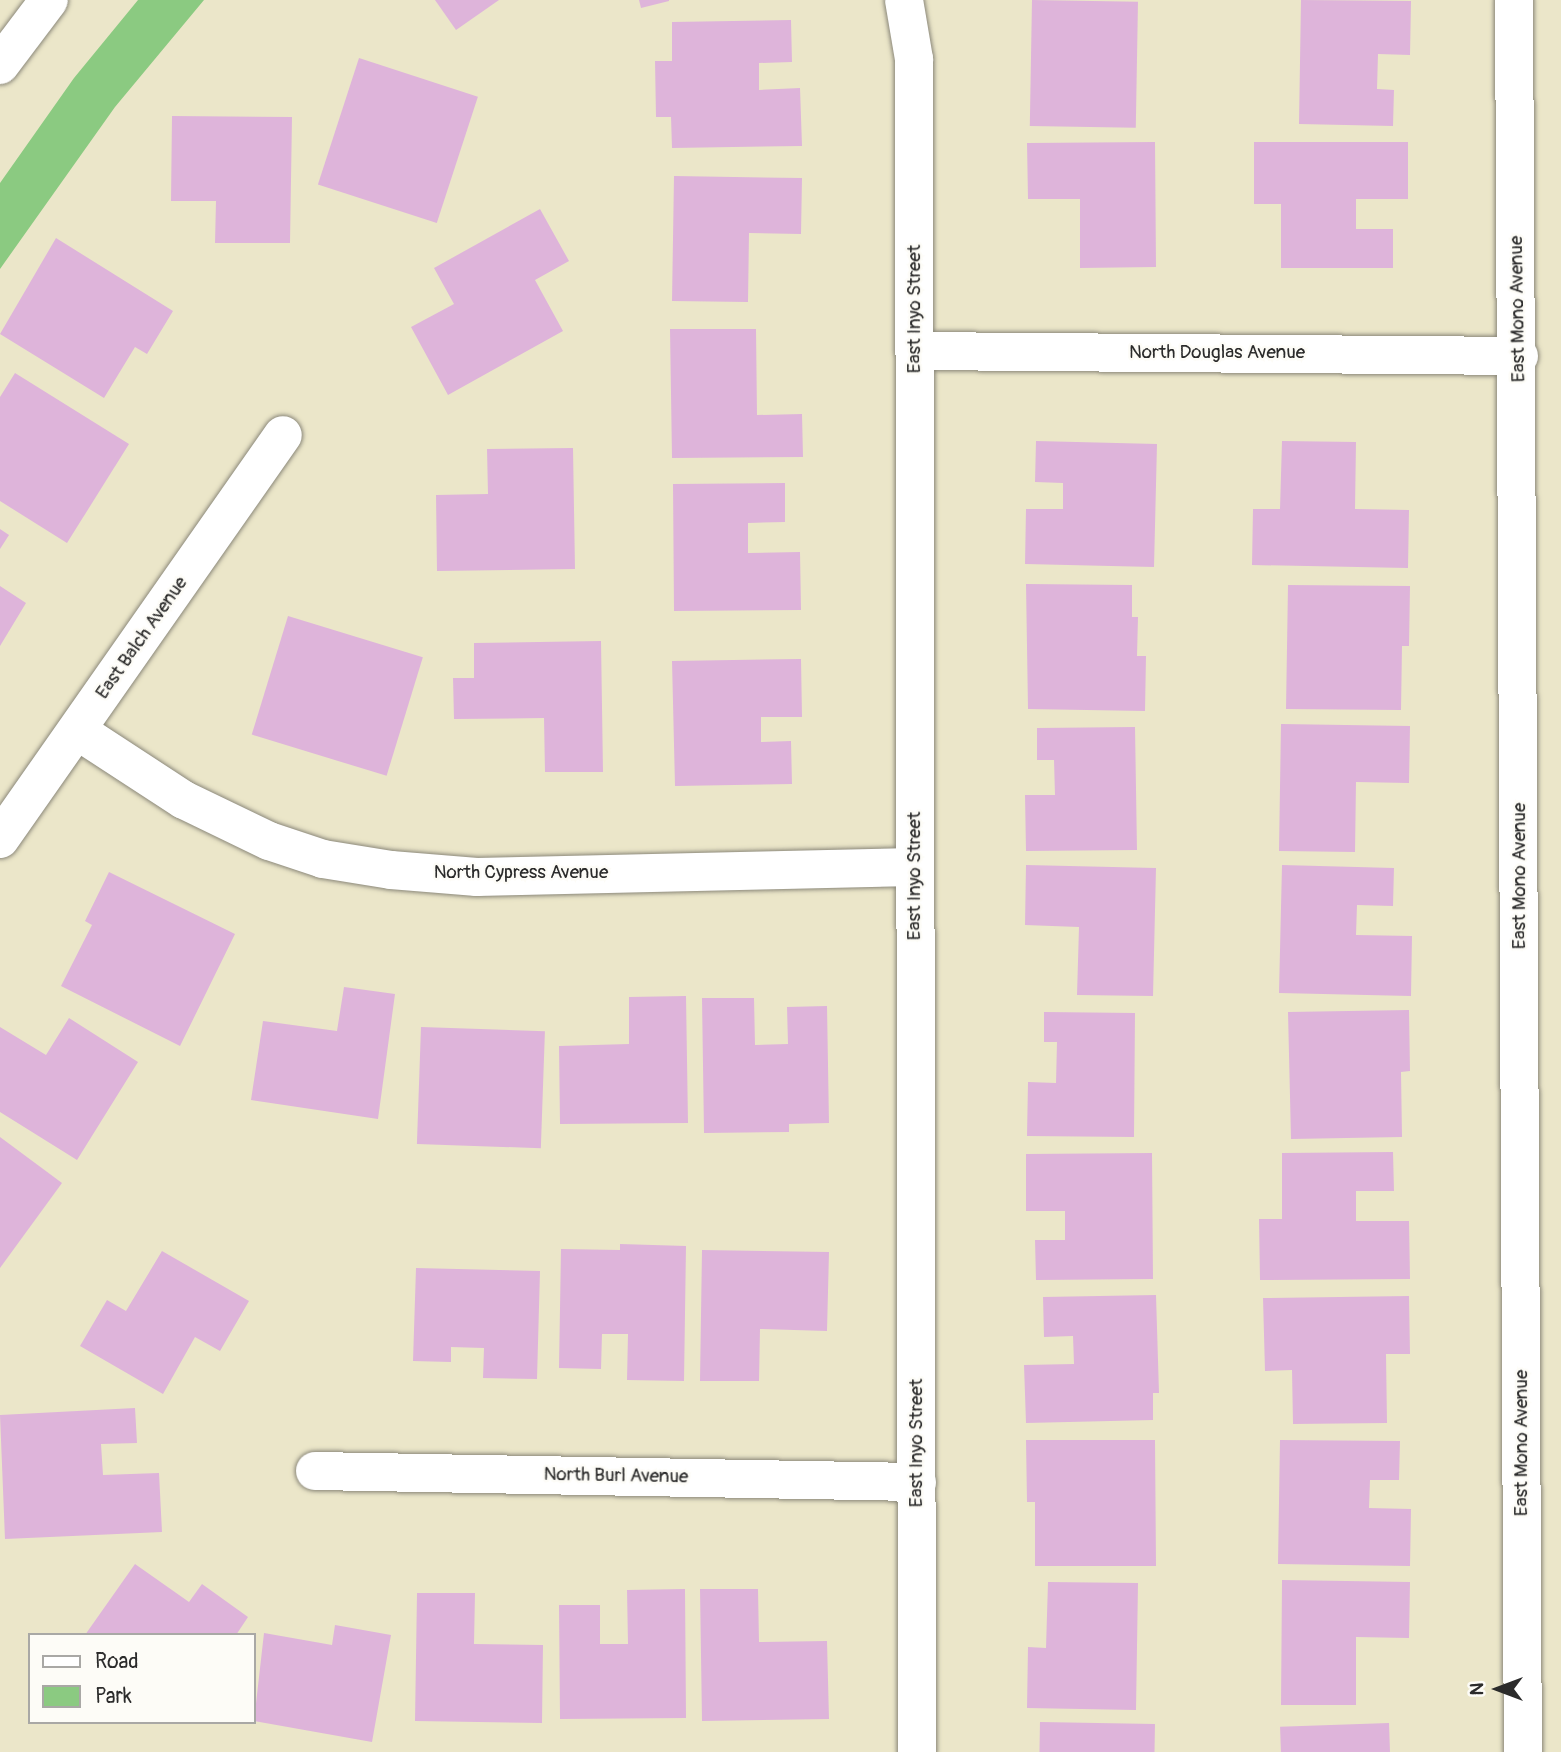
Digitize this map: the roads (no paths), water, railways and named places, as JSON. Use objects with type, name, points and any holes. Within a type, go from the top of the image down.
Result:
[{"type":"street","points":[[0,65],[49,0]]},
{"type":"street","name":"East Inyo Street","points":[[904,0],[914,59],[917,1752]]},
{"type":"street","name":"East Mono Avenue","points":[[1514,0],[1519,356],[1523,1752]]},
{"type":"street","name":"North Douglas Avenue","points":[[915,351],[1519,356]]},
{"type":"street","name":"East Balch Avenue","points":[[0,839],[284,435]]},
{"type":"street","name":"North Cypress Avenue","points":[[78,731],[184,800],[269,841],[337,862],[477,877],[915,867]]},
{"type":"street","name":"North Burl Avenue","points":[[314,1471],[917,1482]]}]
